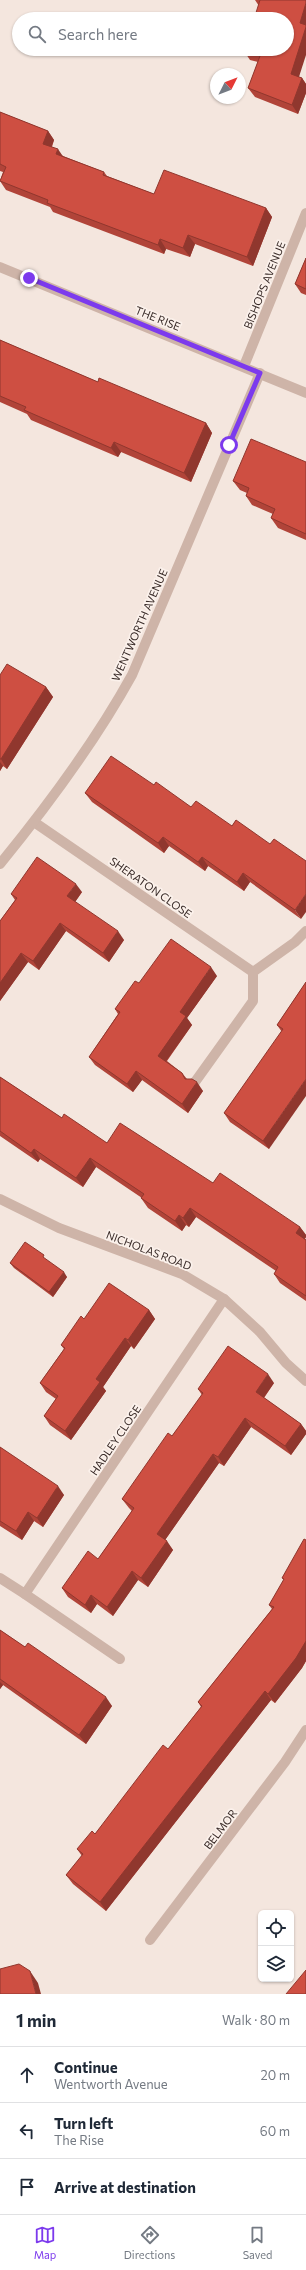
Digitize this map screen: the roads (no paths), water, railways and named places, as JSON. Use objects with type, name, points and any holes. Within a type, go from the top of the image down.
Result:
[{"type":"street","name":"BISHOPS AVENUE","points":[[244,366],[306,213]]},
{"type":"street","name":"THE RISE","points":[[0,267],[244,366],[306,393]]},
{"type":"street","name":"WENTWORTH AVENUE","points":[[0,864],[34,822],[88,747],[111,713],[132,674],[260,373]]},
{"type":"street","name":"SHERATON CLOSE","points":[[34,822],[253,972]]},
{"type":"street","points":[[195,1082],[253,1002],[253,972],[295,942],[306,931]]},
{"type":"street","name":"NICHOLAS ROAD","points":[[0,1199],[59,1228],[182,1274],[224,1299],[260,1332],[286,1363],[306,1381]]},
{"type":"street","name":"HADLEY CLOSE","points":[[25,1594],[224,1299]]},
{"type":"street","points":[[0,1578],[120,1659]]},
{"type":"street","name":"BELMOR","points":[[150,1940],[285,1762],[306,1730]]}]
